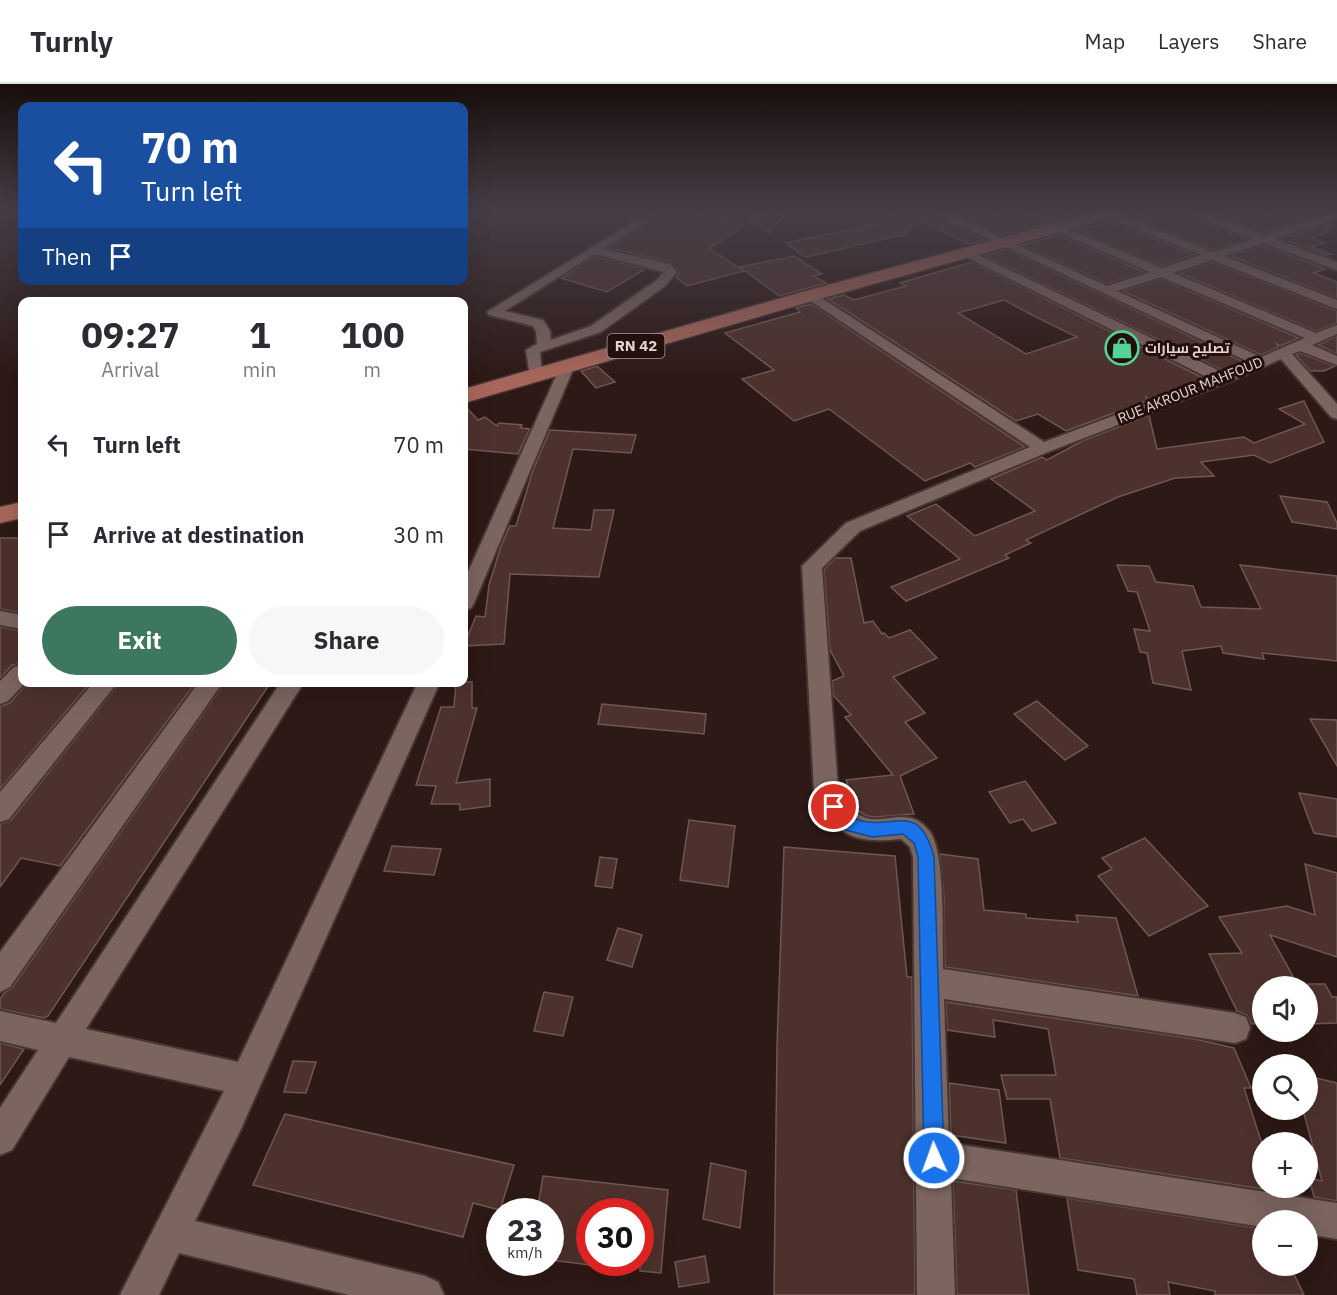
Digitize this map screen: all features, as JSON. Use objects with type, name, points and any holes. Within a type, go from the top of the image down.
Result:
[{"type":"main road","name":"RN 42","points":[[468,395],[917,267]]},
{"type":"main road","points":[[0,515],[18,511]]},
{"type":"street","points":[[544,345],[543,331],[538,323],[494,312],[567,267]]},
{"type":"street","points":[[536,374],[533,350],[596,329],[661,283],[671,272],[664,267]]},
{"type":"street","points":[[994,267],[1224,379]]},
{"type":"street","points":[[1056,267],[1260,362]]},
{"type":"street","points":[[1148,267],[1316,338]]},
{"type":"street","points":[[1107,290],[1178,267]]},
{"type":"street","points":[[1242,267],[1337,305]]},
{"type":"street","points":[[809,296],[1042,448]]},
{"type":"street","name":"RUE AKROUR MAHFOUD","points":[[929,982],[926,857],[921,840],[906,826],[872,830],[847,824],[834,807],[826,790],[812,566],[853,527],[1042,448],[1224,379],[1337,330]]},
{"type":"street","points":[[1299,345],[1337,361]]},
{"type":"street","points":[[1283,353],[1337,414]]},
{"type":"street","points":[[468,594],[567,365]]},
{"type":"street","points":[[0,618],[18,621]]},
{"type":"street","points":[[0,695],[18,677]]},
{"type":"street","points":[[0,811],[103,687]]},
{"type":"street","points":[[0,977],[208,687]]},
{"type":"street","points":[[0,1138],[195,831],[290,687]]},
{"type":"street","points":[[139,1295],[246,1080],[427,687]]},
{"type":"street","points":[[936,1295],[929,982],[1235,1029]]},
{"type":"street","points":[[0,1026],[62,1042],[246,1080]]},
{"type":"street","points":[[934,1158],[1335,1224]]},
{"type":"street","points":[[170,1233],[424,1295]]},
{"type":"building","points":[[579,267],[635,267],[645,269],[607,292],[561,278]]},
{"type":"building","points":[[674,267],[737,267],[744,271],[687,286],[676,277],[679,272]]},
{"type":"building","points":[[740,267],[810,267],[822,274],[813,276],[826,283],[779,296]]},
{"type":"building","points":[[957,267],[981,267],[1205,379],[1150,400],[1146,397],[1146,401],[1066,431],[1038,414],[1016,421],[828,299],[844,295],[854,300],[906,286],[900,283]],"holes":[[[1004,300],[1077,337],[1026,354],[958,313]]]},
{"type":"building","points":[[1007,267],[1043,267],[1244,362],[1224,371]]},
{"type":"building","points":[[1069,267],[1131,267],[1144,272],[1107,284]]},
{"type":"building","points":[[1198,267],[1224,267],[1337,311],[1337,323],[1316,331],[1179,273]]},
{"type":"building","points":[[1258,267],[1319,267],[1325,269],[1314,273],[1337,282],[1337,298]]},
{"type":"building","points":[[1161,279],[1299,338],[1280,346],[1276,343],[1278,347],[1261,355],[1123,291]]},
{"type":"building","points":[[811,304],[1025,447],[975,467],[970,463],[925,481],[829,409],[794,421],[742,379],[774,370],[725,333],[800,312],[796,308]]},
{"type":"building","points":[[1337,336],[1337,354],[1318,345]]},
{"type":"building","points":[[1300,353],[1335,366],[1324,371],[1310,371],[1296,355]]},
{"type":"building","points":[[597,366],[615,382],[596,388],[581,371]]},
{"type":"building","points":[[1304,401],[1324,442],[1270,463],[1254,455],[1201,462],[1214,476],[1175,478],[1118,497],[1026,540],[1031,543],[1005,555],[1009,558],[906,601],[891,587],[960,559],[907,516],[936,504],[975,536],[1035,511],[991,479],[1042,457],[1047,460],[1082,441],[1149,415],[1157,449],[1244,437],[1254,443],[1305,424],[1279,409]]},
{"type":"building","points":[[468,409],[478,420],[485,417],[497,426],[499,423],[522,425],[520,428],[530,429],[518,454],[468,449]]},
{"type":"building","points":[[550,430],[636,435],[631,453],[573,449],[553,528],[591,530],[594,510],[614,510],[599,577],[510,574],[504,644],[468,646],[468,636],[476,616],[485,617],[489,585],[501,546],[510,526],[516,526],[533,470]]},
{"type":"building","points":[[1280,496],[1327,502],[1337,523],[1337,529],[1292,522]]},
{"type":"building","points":[[0,538],[18,538],[18,612],[0,609]]},
{"type":"building","points":[[835,558],[851,558],[864,623],[873,621],[882,634],[884,633],[889,638],[910,630],[937,658],[893,677],[925,713],[905,722],[937,758],[900,776],[914,814],[867,816],[855,809],[846,780],[893,775],[845,717],[851,715],[833,695],[832,681],[844,676],[830,650],[824,569]]},
{"type":"building","points":[[1117,565],[1149,566],[1156,582],[1193,586],[1201,607],[1261,609],[1240,565],[1337,576],[1337,661],[1262,653],[1264,659],[1223,653],[1221,646],[1182,651],[1191,690],[1153,683],[1147,653],[1140,652],[1134,629],[1150,631],[1137,592],[1128,591]]},
{"type":"building","points":[[0,627],[18,630],[18,664],[12,665],[0,678]]},
{"type":"building","points":[[468,682],[472,682],[472,708],[477,708],[456,783],[490,779],[490,806],[460,810],[460,804],[431,804],[436,786],[416,785],[441,707],[454,707],[456,687],[468,687]]},
{"type":"building","points":[[24,687],[87,687],[0,789],[0,706],[10,703]]},
{"type":"building","points":[[116,687],[192,687],[60,866],[21,858],[0,887],[0,824],[11,820]]},
{"type":"building","points":[[222,687],[268,687],[48,1016],[44,1018],[0,1009],[0,999],[12,988]]},
{"type":"building","points":[[1037,701],[1088,746],[1065,760],[1014,714]]},
{"type":"building","points":[[602,704],[706,714],[704,734],[598,724]]},
{"type":"building","points":[[1310,719],[1337,720],[1337,766]]},
{"type":"building","points":[[1025,781],[1056,823],[1032,831],[1023,819],[1010,823],[989,792]]},
{"type":"building","points":[[1299,793],[1337,799],[1337,837],[1314,833]]},
{"type":"building","points":[[689,820],[735,826],[728,887],[680,880]]},
{"type":"building","points":[[1145,838],[1208,906],[1149,936],[1098,876],[1112,869],[1102,858]]},
{"type":"building","points":[[392,846],[441,849],[434,875],[384,871]]},
{"type":"building","points":[[784,847],[895,856],[907,977],[912,977],[915,1295],[774,1295],[777,1046]]},
{"type":"building","points":[[940,854],[978,859],[984,910],[1026,914],[1026,918],[1078,922],[1076,915],[1116,918],[1138,996],[945,967],[944,898]]},
{"type":"building","points":[[600,857],[617,859],[612,888],[595,886]]},
{"type":"building","points":[[1305,864],[1337,873],[1337,957],[1270,935],[1293,976],[1252,976],[1251,1024],[1247,1015],[1237,1011],[1209,954],[1242,953],[1219,917],[1287,906],[1315,915]]},
{"type":"building","points":[[618,928],[642,935],[632,967],[607,960]]},
{"type":"building","points":[[1318,984],[1325,984],[1332,997],[1337,997],[1337,1023],[1318,1024]]},
{"type":"building","points":[[544,992],[573,997],[563,1036],[534,1031]]},
{"type":"building","points":[[946,1002],[1195,1039],[1234,1048],[1251,1088],[1244,1088],[1252,1120],[1254,1120],[1258,1132],[1252,1132],[1252,1187],[1060,1158],[1050,1099],[1007,1099],[1001,1075],[1056,1075],[1048,1029],[993,1020],[995,1037],[947,1030]]},
{"type":"building","points":[[0,1043],[24,1049],[0,1085]]},
{"type":"building","points":[[293,1061],[316,1062],[306,1093],[284,1092]]},
{"type":"building","points":[[1318,1078],[1337,1083],[1337,1201],[1318,1198],[1318,1180],[1322,1181],[1318,1166],[1318,1132],[1309,1132],[1306,1120],[1318,1120]]},
{"type":"building","points":[[949,1083],[999,1090],[1006,1143],[951,1135]]},
{"type":"building","points":[[285,1114],[514,1165],[504,1198],[486,1198],[486,1206],[473,1203],[463,1237],[253,1185]]},
{"type":"building","points":[[711,1163],[746,1171],[740,1228],[703,1219]]},
{"type":"building","points":[[543,1176],[668,1190],[661,1273],[654,1272],[654,1198],[576,1198],[576,1263],[564,1262],[564,1198],[539,1198]]},
{"type":"building","points":[[953,1181],[1016,1190],[1029,1295],[957,1295]]},
{"type":"building","points":[[1067,1198],[1252,1227],[1252,1276],[1295,1276],[1304,1295],[1215,1295],[1215,1291],[1168,1282],[1170,1295],[1137,1295],[1134,1279],[1078,1270]]},
{"type":"building","points":[[705,1256],[709,1282],[679,1287],[675,1262]]},
{"type":"place","name":"تصليح سيارات","points":[[1122,348]]},
{"type":"route","points":[[834,807],[847,824],[872,830],[906,826],[921,840],[926,857],[934,1158]]}]
